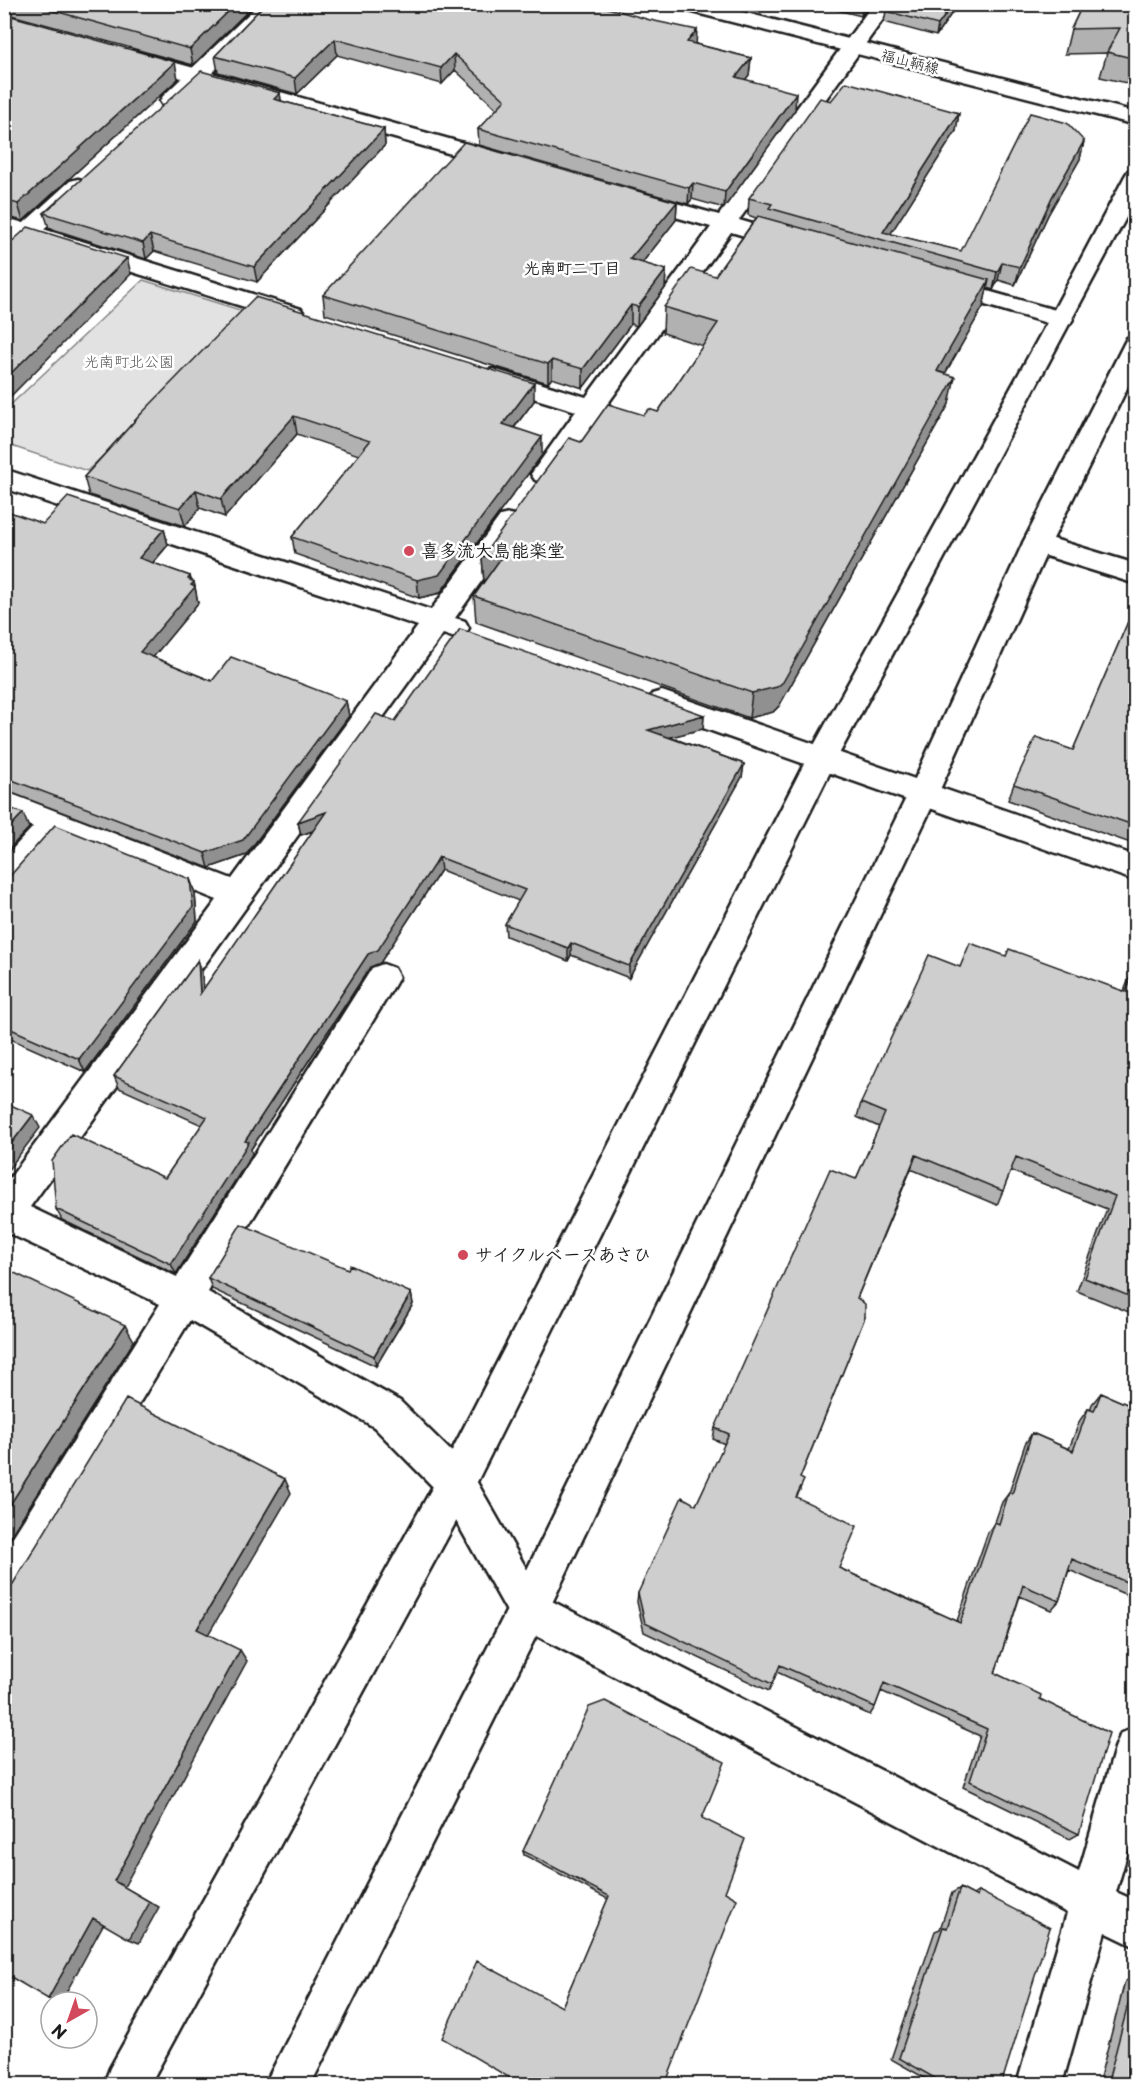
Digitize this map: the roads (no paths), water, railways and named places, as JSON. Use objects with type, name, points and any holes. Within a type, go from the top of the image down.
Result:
[{"type":"street","points":[[156,115],[271,4]]},
{"type":"street","name":"福山鞆線","points":[[684,4],[1136,119]]},
{"type":"street","points":[[884,4],[855,48],[5,1213],[185,1298],[387,1414],[456,1484],[528,1610],[1091,1904],[1136,1925]]},
{"type":"street","points":[[107,49],[520,166]]},
{"type":"street","points":[[4,254],[97,170]]},
{"type":"street","points":[[126,2085],[456,1484],[822,758],[1061,319],[1136,176]]},
{"type":"street","points":[[612,192],[773,238]]},
{"type":"street","points":[[4,224],[311,320]]},
{"type":"street","points":[[923,280],[1061,319]]},
{"type":"street","points":[[287,2085],[528,1610],[923,794],[1037,543],[1136,344]]},
{"type":"street","points":[[469,369],[593,408]]},
{"type":"street","points":[[4,478],[481,637]]},
{"type":"street","points":[[1037,543],[1136,574]]},
{"type":"street","points":[[635,692],[1136,869]]},
{"type":"street","points":[[4,803],[236,894]]},
{"type":"street","points":[[4,880],[54,823]]},
{"type":"street","points":[[4,1588],[383,977]]},
{"type":"street","points":[[1040,2085],[1136,1748]]},
{"type":"place","name":"喜多流大島能楽堂","points":[[409,551]]},
{"type":"place","name":"サイクルベースあさひ","points":[[463,1255]]},
{"type":"district","name":"光南町二丁目","points":[[572,268]]},
{"type":"park label","name":"光南町北公園","points":[[129,362]]}]
